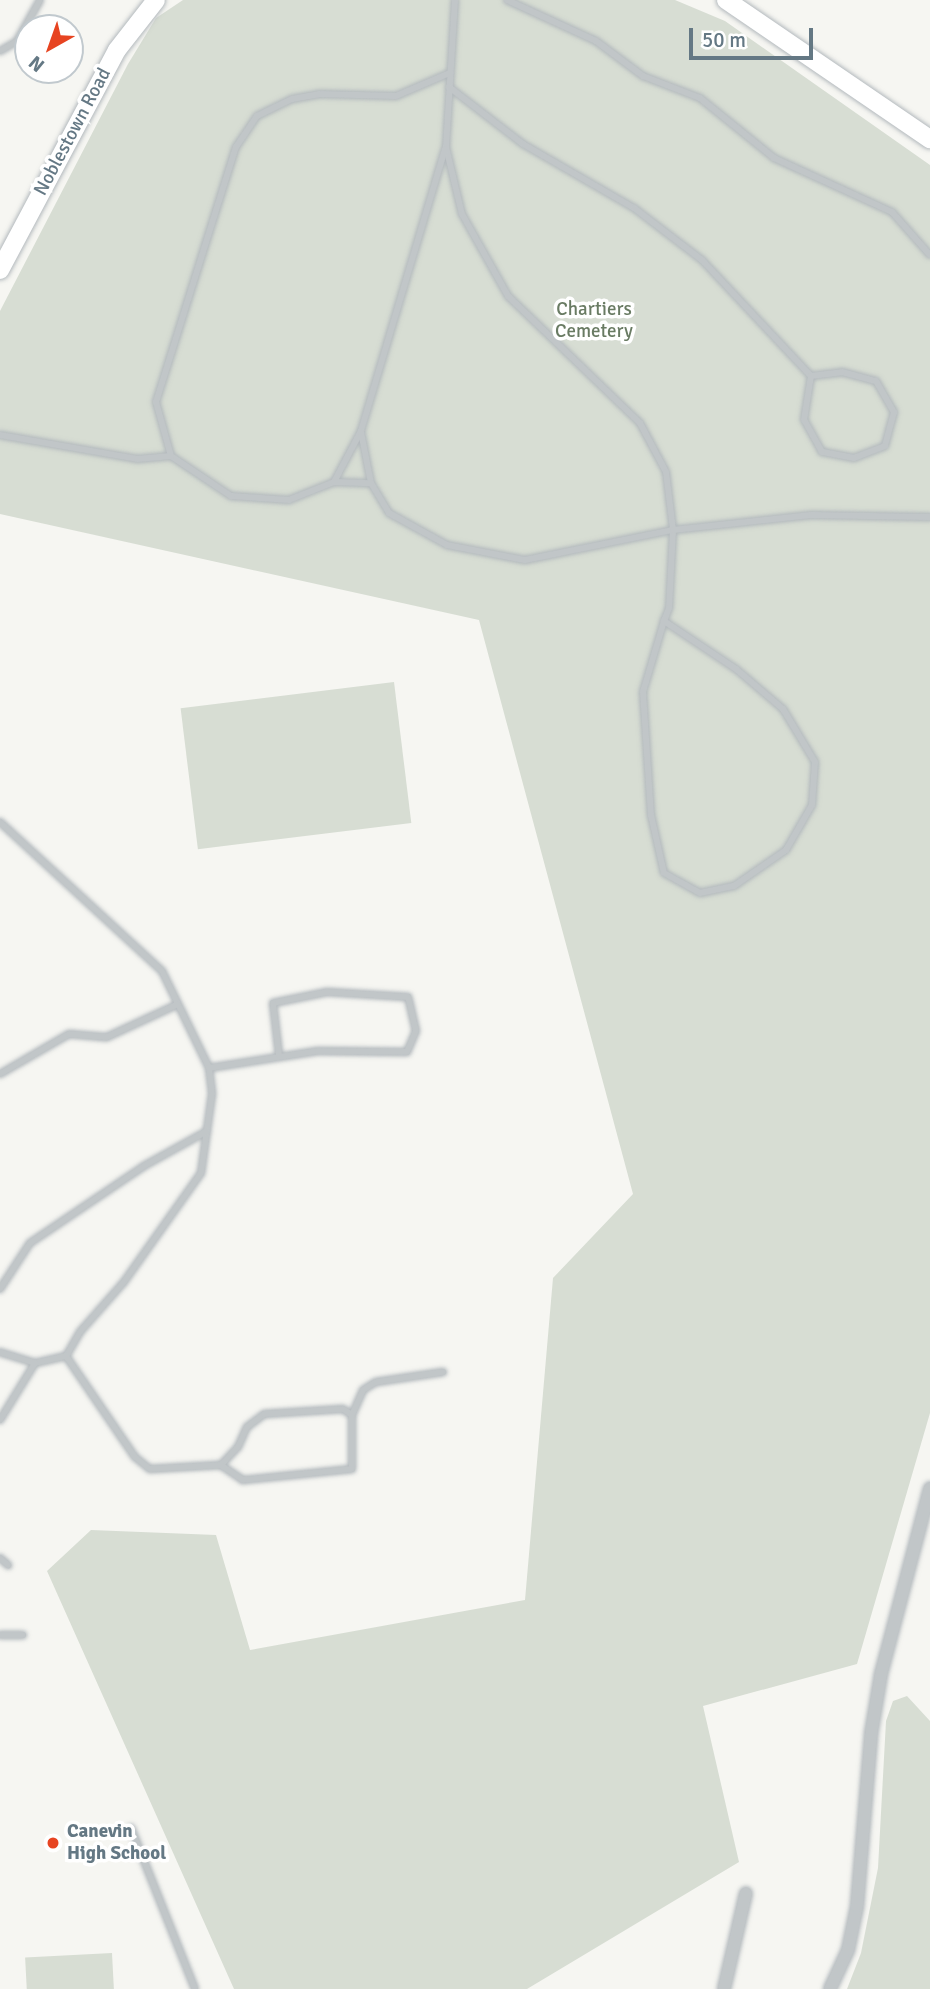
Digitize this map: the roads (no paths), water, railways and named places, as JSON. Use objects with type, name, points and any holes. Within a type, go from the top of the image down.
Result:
[{"type":"main road","name":"Noblestown Road","points":[[0,270],[117,50],[156,0]]},
{"type":"main road","points":[[726,0],[930,139]]},
{"type":"street","points":[[830,1989],[848,1950],[857,1906],[871,1734],[881,1674],[927,1511],[930,1488]]},
{"type":"street","points":[[724,1989],[746,1893]]},
{"type":"lane","points":[[0,51],[17,41],[40,0]]},
{"type":"lane","points":[[334,482],[361,431],[446,147],[454,0]]},
{"type":"lane","points":[[507,0],[596,41],[643,76],[701,99],[774,158],[892,212],[930,255]]},
{"type":"lane","points":[[172,456],[156,402],[236,147],[257,116],[292,99],[319,94],[396,96],[450,73]]},
{"type":"lane","points":[[449,87],[523,144],[634,208],[702,260],[811,376]]},
{"type":"lane","points":[[446,147],[462,214],[508,296],[640,423],[666,472],[673,530],[664,621],[643,692],[651,814],[664,873],[700,893],[734,886],[786,850],[812,805],[815,762],[783,709],[736,668],[664,621]]},
{"type":"lane","points":[[842,372],[876,381],[894,412],[885,446],[854,458],[822,452],[804,420],[811,376],[842,372]]},
{"type":"lane","points":[[361,431],[372,483],[389,513],[447,545],[525,560],[673,530],[811,514],[930,517]]},
{"type":"lane","points":[[0,435],[137,459],[172,456],[231,496],[289,500],[334,482],[372,483]]},
{"type":"lane","points":[[0,822],[162,971],[209,1068],[212,1094],[198,1179],[123,1283],[80,1332],[66,1356],[35,1363],[0,1352]]},
{"type":"lane","points":[[209,1068],[279,1055],[373,1048],[407,1052],[416,1031],[408,997],[327,992],[273,1003],[279,1055]]},
{"type":"lane","points":[[0,1074],[69,1034],[107,1037],[177,1004]]},
{"type":"lane","points":[[0,1289],[30,1243],[144,1166],[207,1131]]},
{"type":"lane","points":[[66,1356],[135,1457],[150,1469],[221,1465],[243,1480],[352,1469],[352,1415],[363,1390],[376,1382],[443,1373]]},
{"type":"lane","points":[[0,1420],[35,1363]]},
{"type":"lane","points":[[221,1465],[238,1447],[247,1427],[264,1414],[343,1409],[352,1415]]},
{"type":"lane","points":[[0,1558],[8,1565]]},
{"type":"lane","points":[[0,1635],[23,1635]]},
{"type":"lane","points":[[131,1828],[195,1989]]},
{"type":"place","name":"Canevin High School","points":[[53,1843]]},
{"type":"park label","name":"Chartiers Cemetery","points":[[594,321]]}]
